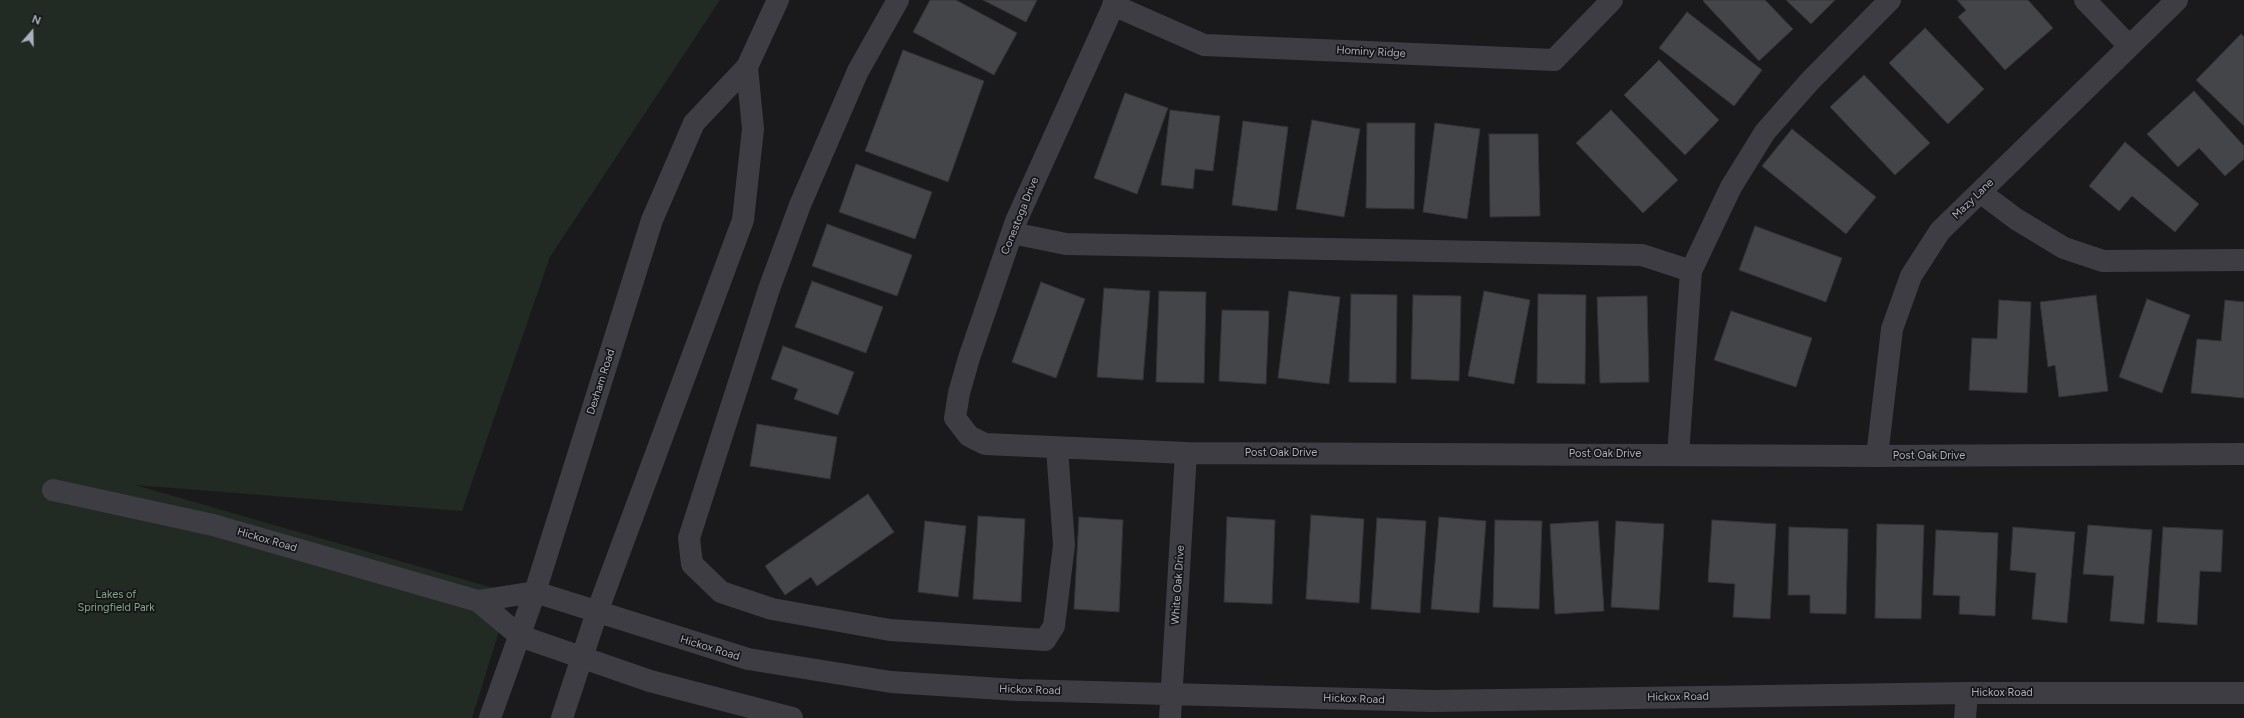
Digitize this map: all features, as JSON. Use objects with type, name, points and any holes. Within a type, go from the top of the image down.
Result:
[{"type":"street","name":"Dexham Road","points":[[490,718],[535,592],[652,220],[694,122],[747,67],[778,0]]},
{"type":"street","points":[[898,0],[858,71],[800,205],[769,289],[689,538],[692,564],[722,592],[772,609],[890,630],[1045,640],[1054,626],[1064,545],[1057,448]]},
{"type":"street","name":"Hominy Ridge","points":[[1114,2],[1204,45],[1554,60],[1612,0]]},
{"type":"street","points":[[1678,455],[1691,271],[1732,187],[1765,132],[1815,76],[1890,0]]},
{"type":"street","points":[[2085,0],[2128,46]]},
{"type":"street","name":"Mazy Lane","points":[[1877,456],[1892,329],[1911,276],[1940,231],[2128,46],[2177,0]]},
{"type":"street","name":"Conestoga Drive","points":[[969,436],[955,418],[959,393],[969,358],[1012,233],[1114,2]]},
{"type":"street","points":[[562,718],[597,612],[743,220],[753,129],[747,67]]},
{"type":"street","points":[[1980,192],[2016,219],[2064,248],[2103,261],[2244,260]]},
{"type":"street","points":[[1012,233],[1066,244],[1642,255],[1691,271]]},
{"type":"street","name":"Post Oak Drive","points":[[969,436],[984,444],[1186,452],[1877,456],[2244,454]]},
{"type":"street","name":"White Oak Drive","points":[[1170,718],[1186,452]]},
{"type":"street","name":"Hickox Road","points":[[53,490],[214,525],[478,601],[520,636],[582,658],[705,697],[792,718]]},
{"type":"street","name":"Hickox Road","points":[[478,601],[535,592],[748,659],[891,682],[1018,690],[1432,701],[1967,693],[2244,693]]},
{"type":"street","points":[[1965,718],[1967,693]]},
{"type":"green space","name":"Lakes of Springfield Park","points":[[0,0],[720,0],[550,257],[462,511],[135,485],[511,593],[472,718],[0,718]]},
{"type":"building","points":[[930,0],[956,0],[1017,33],[994,75],[913,32]]},
{"type":"building","points":[[983,0],[1037,0],[1026,22]]},
{"type":"building","points":[[1765,0],[1793,29],[1759,61],[1703,1]]},
{"type":"building","points":[[1786,0],[1835,0],[1811,24]]},
{"type":"building","points":[[1957,0],[2028,0],[2053,28],[2005,70],[1958,17],[1966,10]]},
{"type":"building","points":[[1687,12],[1762,70],[1734,106],[1659,48]]},
{"type":"building","points":[[1925,28],[1984,89],[1948,124],[1889,63]]},
{"type":"building","points":[[2241,34],[2244,37],[2244,126],[2196,80]]},
{"type":"building","points":[[903,50],[984,81],[948,182],[865,151]]},
{"type":"building","points":[[1659,60],[1719,120],[1685,155],[1624,95]]},
{"type":"building","points":[[1864,75],[1930,143],[1895,175],[1830,107]]},
{"type":"building","points":[[2194,91],[2244,146],[2244,159],[2225,176],[2199,148],[2178,167],[2147,134]]},
{"type":"building","points":[[1125,93],[1168,108],[1137,194],[1094,178]]},
{"type":"building","points":[[1170,110],[1220,116],[1213,171],[1195,169],[1193,189],[1161,185]]},
{"type":"building","points":[[1611,110],[1678,180],[1643,213],[1576,143]]},
{"type":"building","points":[[1312,120],[1360,129],[1344,217],[1296,209]]},
{"type":"building","points":[[1243,121],[1288,127],[1277,211],[1232,205]]},
{"type":"building","points":[[1367,123],[1415,123],[1414,209],[1366,208]]},
{"type":"building","points":[[1435,123],[1480,129],[1467,219],[1423,212]]},
{"type":"building","points":[[1792,129],[1876,197],[1846,234],[1762,166]]},
{"type":"building","points":[[1489,134],[1538,134],[1540,216],[1490,217]]},
{"type":"building","points":[[2125,142],[2199,204],[2175,232],[2132,196],[2119,211],[2089,186]]},
{"type":"building","points":[[856,164],[932,192],[915,239],[839,212]]},
{"type":"building","points":[[827,224],[912,255],[897,296],[812,266]]},
{"type":"building","points":[[1755,226],[1842,258],[1826,302],[1739,270]]},
{"type":"building","points":[[812,281],[883,307],[866,353],[795,327]]},
{"type":"building","points":[[1041,282],[1085,299],[1056,378],[1012,362]]},
{"type":"building","points":[[1104,288],[1150,291],[1143,380],[1097,377]]},
{"type":"building","points":[[1159,291],[1206,292],[1204,383],[1156,382]]},
{"type":"building","points":[[1289,291],[1340,297],[1329,384],[1278,378]]},
{"type":"building","points":[[1484,291],[1530,300],[1514,384],[1468,376]]},
{"type":"building","points":[[1351,294],[1397,295],[1396,383],[1349,382]]},
{"type":"building","points":[[1538,294],[1586,295],[1585,384],[1537,383]]},
{"type":"building","points":[[1413,295],[1461,296],[1459,381],[1411,379]]},
{"type":"building","points":[[2096,295],[2108,391],[2059,397],[2055,365],[2048,367],[2040,302]]},
{"type":"building","points":[[1647,296],[1649,382],[1600,383],[1597,297]]},
{"type":"building","points":[[2147,299],[2190,315],[2162,393],[2119,377]]},
{"type":"building","points":[[1999,300],[2031,302],[2027,393],[1969,390],[1972,338],[1997,339]]},
{"type":"building","points":[[2225,300],[2244,302],[2244,398],[2191,393],[2197,339],[2221,341]]},
{"type":"building","points":[[1222,310],[1269,311],[1266,384],[1219,381]]},
{"type":"building","points":[[1731,311],[1812,338],[1796,387],[1714,360]]},
{"type":"building","points":[[783,346],[854,372],[838,415],[794,399],[798,389],[771,379]]},
{"type":"building","points":[[757,424],[837,437],[830,479],[750,466]]},
{"type":"building","points":[[868,494],[894,532],[817,586],[811,577],[785,595],[765,566]]},
{"type":"building","points":[[1311,515],[1364,519],[1359,603],[1306,599]]},
{"type":"building","points":[[978,516],[1025,519],[1021,602],[973,599]]},
{"type":"building","points":[[1079,517],[1123,520],[1119,612],[1074,609]]},
{"type":"building","points":[[1227,517],[1275,520],[1272,604],[1224,602]]},
{"type":"building","points":[[1439,517],[1486,521],[1479,613],[1431,609]]},
{"type":"building","points":[[1377,518],[1426,521],[1420,613],[1371,609]]},
{"type":"building","points":[[1495,520],[1542,521],[1539,609],[1493,607]]},
{"type":"building","points":[[1712,520],[1776,524],[1770,619],[1733,617],[1735,584],[1708,582]]},
{"type":"building","points":[[925,521],[966,526],[958,597],[918,592]]},
{"type":"building","points":[[1598,521],[1604,611],[1555,614],[1550,524]]},
{"type":"building","points":[[1616,521],[1664,524],[1659,610],[1611,607]]},
{"type":"building","points":[[1877,524],[1924,525],[1921,619],[1875,618]]},
{"type":"building","points":[[2088,525],[2152,530],[2144,624],[2110,621],[2114,576],[2083,574]]},
{"type":"building","points":[[1789,527],[1848,529],[1846,614],[1810,613],[1810,595],[1788,595]]},
{"type":"building","points":[[2013,527],[2075,532],[2067,623],[2032,619],[2036,573],[2010,570]]},
{"type":"building","points":[[2163,527],[2223,530],[2221,572],[2200,571],[2197,625],[2157,622]]},
{"type":"building","points":[[1936,530],[1998,533],[1995,616],[1959,614],[1960,596],[1933,595]]}]
